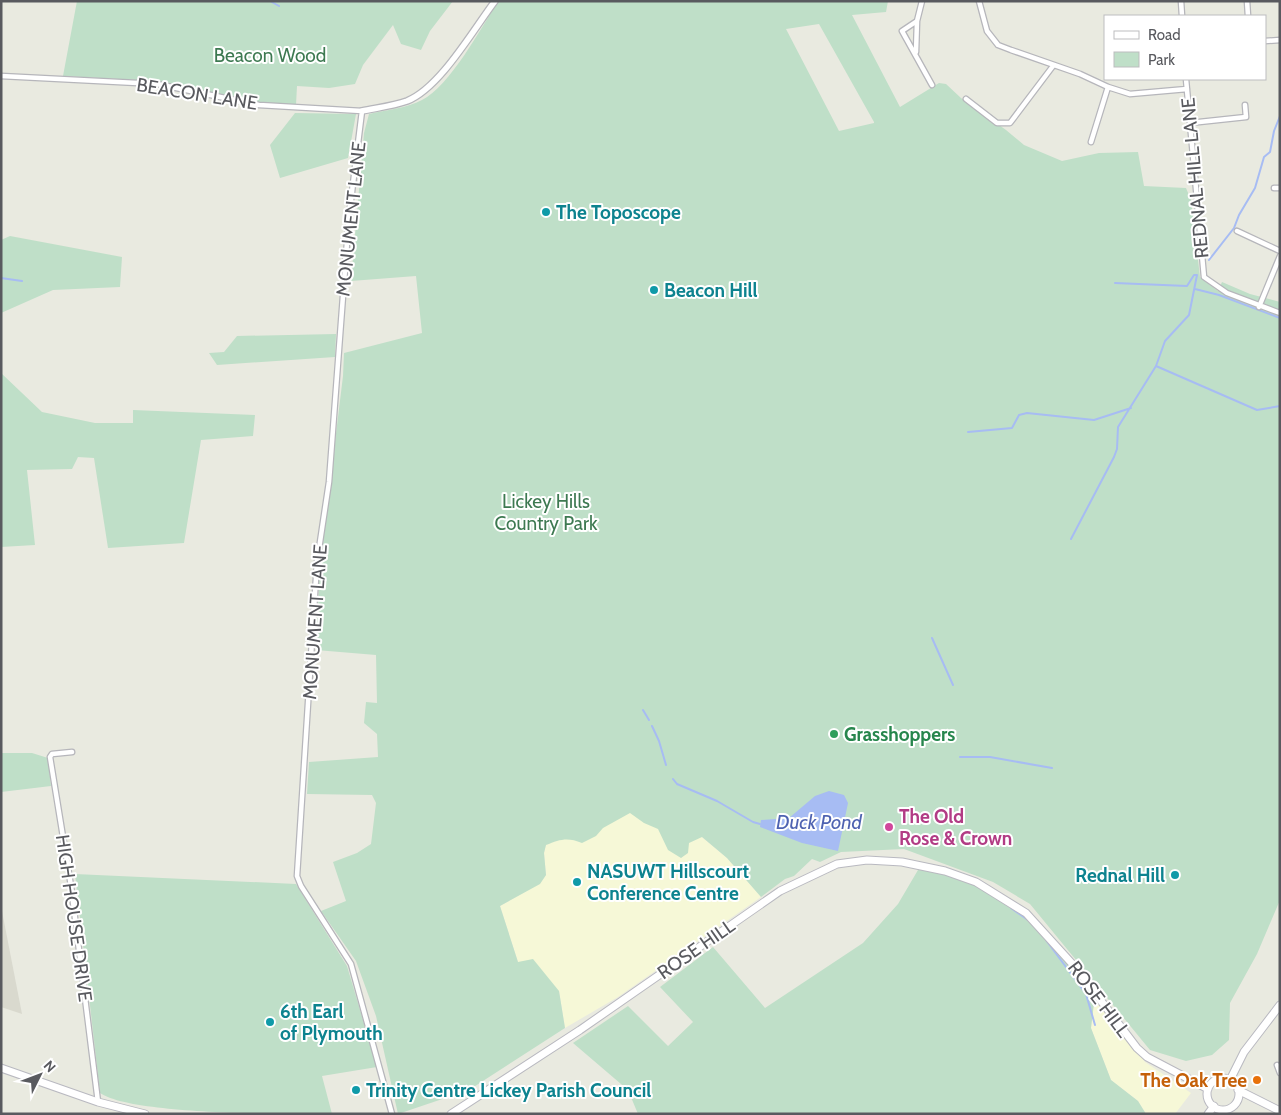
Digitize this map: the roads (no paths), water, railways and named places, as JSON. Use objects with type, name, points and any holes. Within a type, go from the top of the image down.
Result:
[{"type":"main road","name":"ROSE HILL","points":[[454,1113],[608,1010],[780,891],[837,864],[867,860],[925,865],[976,882],[997,893],[1026,913],[1043,929],[1076,968],[1137,1048],[1147,1058],[1208,1088]]},
{"type":"main road","points":[[1230,1080],[1244,1052],[1280,1005]]},
{"type":"main road","points":[[1,1068],[122,1111],[145,1114]]},
{"type":"main road","points":[[1254,1100],[1237,1102],[1226,1109],[1214,1106],[1208,1098],[1208,1088],[1218,1079],[1230,1080],[1238,1090],[1254,1100],[1279,1108]]},
{"type":"main road","points":[[1237,1102],[1238,1090]]},
{"type":"main road","points":[[1208,1114],[1214,1106]]},
{"type":"street","points":[[362,111],[407,101],[427,90],[444,71],[495,1]]},
{"type":"street","points":[[916,54],[917,22],[922,1]]},
{"type":"street","points":[[979,1],[987,31],[998,45],[1130,94],[1187,89]]},
{"type":"street","points":[[1181,1],[1182,15]]},
{"type":"street","points":[[1247,1],[1248,15]]},
{"type":"street","points":[[917,22],[902,32],[932,85]]},
{"type":"street","points":[[1266,40],[1280,40]]},
{"type":"street","points":[[966,99],[996,123],[1010,123],[1053,66]]},
{"type":"street","name":"BEACON LANE","points":[[1,76],[157,84],[259,105],[362,111]]},
{"type":"street","name":"REDNAL HILL LANE","points":[[1186,80],[1204,277],[1227,293],[1260,307]]},
{"type":"street","points":[[1091,142],[1108,87]]},
{"type":"street","points":[[1190,123],[1246,117],[1246,105]]},
{"type":"street","name":"MONUMENT LANE","points":[[362,111],[349,216],[329,482],[317,562],[314,646],[297,876],[301,886],[351,964],[392,1114]]},
{"type":"street","points":[[1237,231],[1280,251]]},
{"type":"street","points":[[1280,256],[1260,307],[1280,313]]},
{"type":"street","name":"HIGH HOUSE DRIVE","points":[[72,752],[52,754],[50,757],[72,893],[98,1102]]},
{"type":"street","points":[[1277,1065],[1280,1073]]},
{"type":"water","name":"Duck Pond","points":[[829,791],[844,795],[848,803],[838,851],[802,843],[760,827],[761,820],[789,818],[815,796]]},
{"type":"waterway","points":[[270,1],[279,6]]},
{"type":"waterway","points":[[1209,260],[1234,228],[1239,215],[1255,188],[1264,157],[1270,152],[1274,131],[1280,116]]},
{"type":"waterway","points":[[1115,283],[1187,286],[1194,275],[1197,275]]},
{"type":"waterway","points":[[1071,539],[1114,457],[1117,449],[1118,427],[1156,366],[1165,341],[1189,315],[1197,275]]},
{"type":"waterway","points":[[1,278],[22,281]]},
{"type":"waterway","points":[[1195,289],[1219,295],[1280,318]]},
{"type":"waterway","points":[[1156,366],[1257,410],[1280,406]]},
{"type":"waterway","points":[[968,432],[1012,428],[1019,415],[1027,413],[1094,420],[1131,408]]},
{"type":"waterway","points":[[932,638],[953,685]]},
{"type":"waterway","points":[[643,710],[649,720]]},
{"type":"waterway","points":[[652,726],[659,741],[666,765]]},
{"type":"waterway","points":[[960,757],[990,757],[1052,768]]},
{"type":"waterway","points":[[673,779],[677,784],[717,801],[753,822],[760,824]]},
{"type":"waterway","points":[[1011,908],[1028,920]]},
{"type":"waterway","points":[[1046,940],[1086,994],[1095,1025]]},
{"type":"place","name":"The Toposcope","points":[[546,212]]},
{"type":"place","name":"Beacon Hill","points":[[654,290]]},
{"type":"place","name":"Grasshoppers","points":[[834,734]]},
{"type":"place","name":"The Old Rose & Crown","points":[[889,827]]},
{"type":"place","name":"Rednal Hill","points":[[1175,875]]},
{"type":"place","name":"NASUWT Hillscourt Conference Centre","points":[[577,882]]},
{"type":"place","name":"6th Earl of Plymouth","points":[[270,1022]]},
{"type":"place","name":"The Oak Tree","points":[[1257,1080]]},
{"type":"place","name":"Trinity Centre Lickey Parish Council","points":[[356,1090]]},
{"type":"park label","name":"Beacon Wood","points":[[270,55]]},
{"type":"park label","name":"Lickey Hills Country Park","points":[[546,512]]}]
